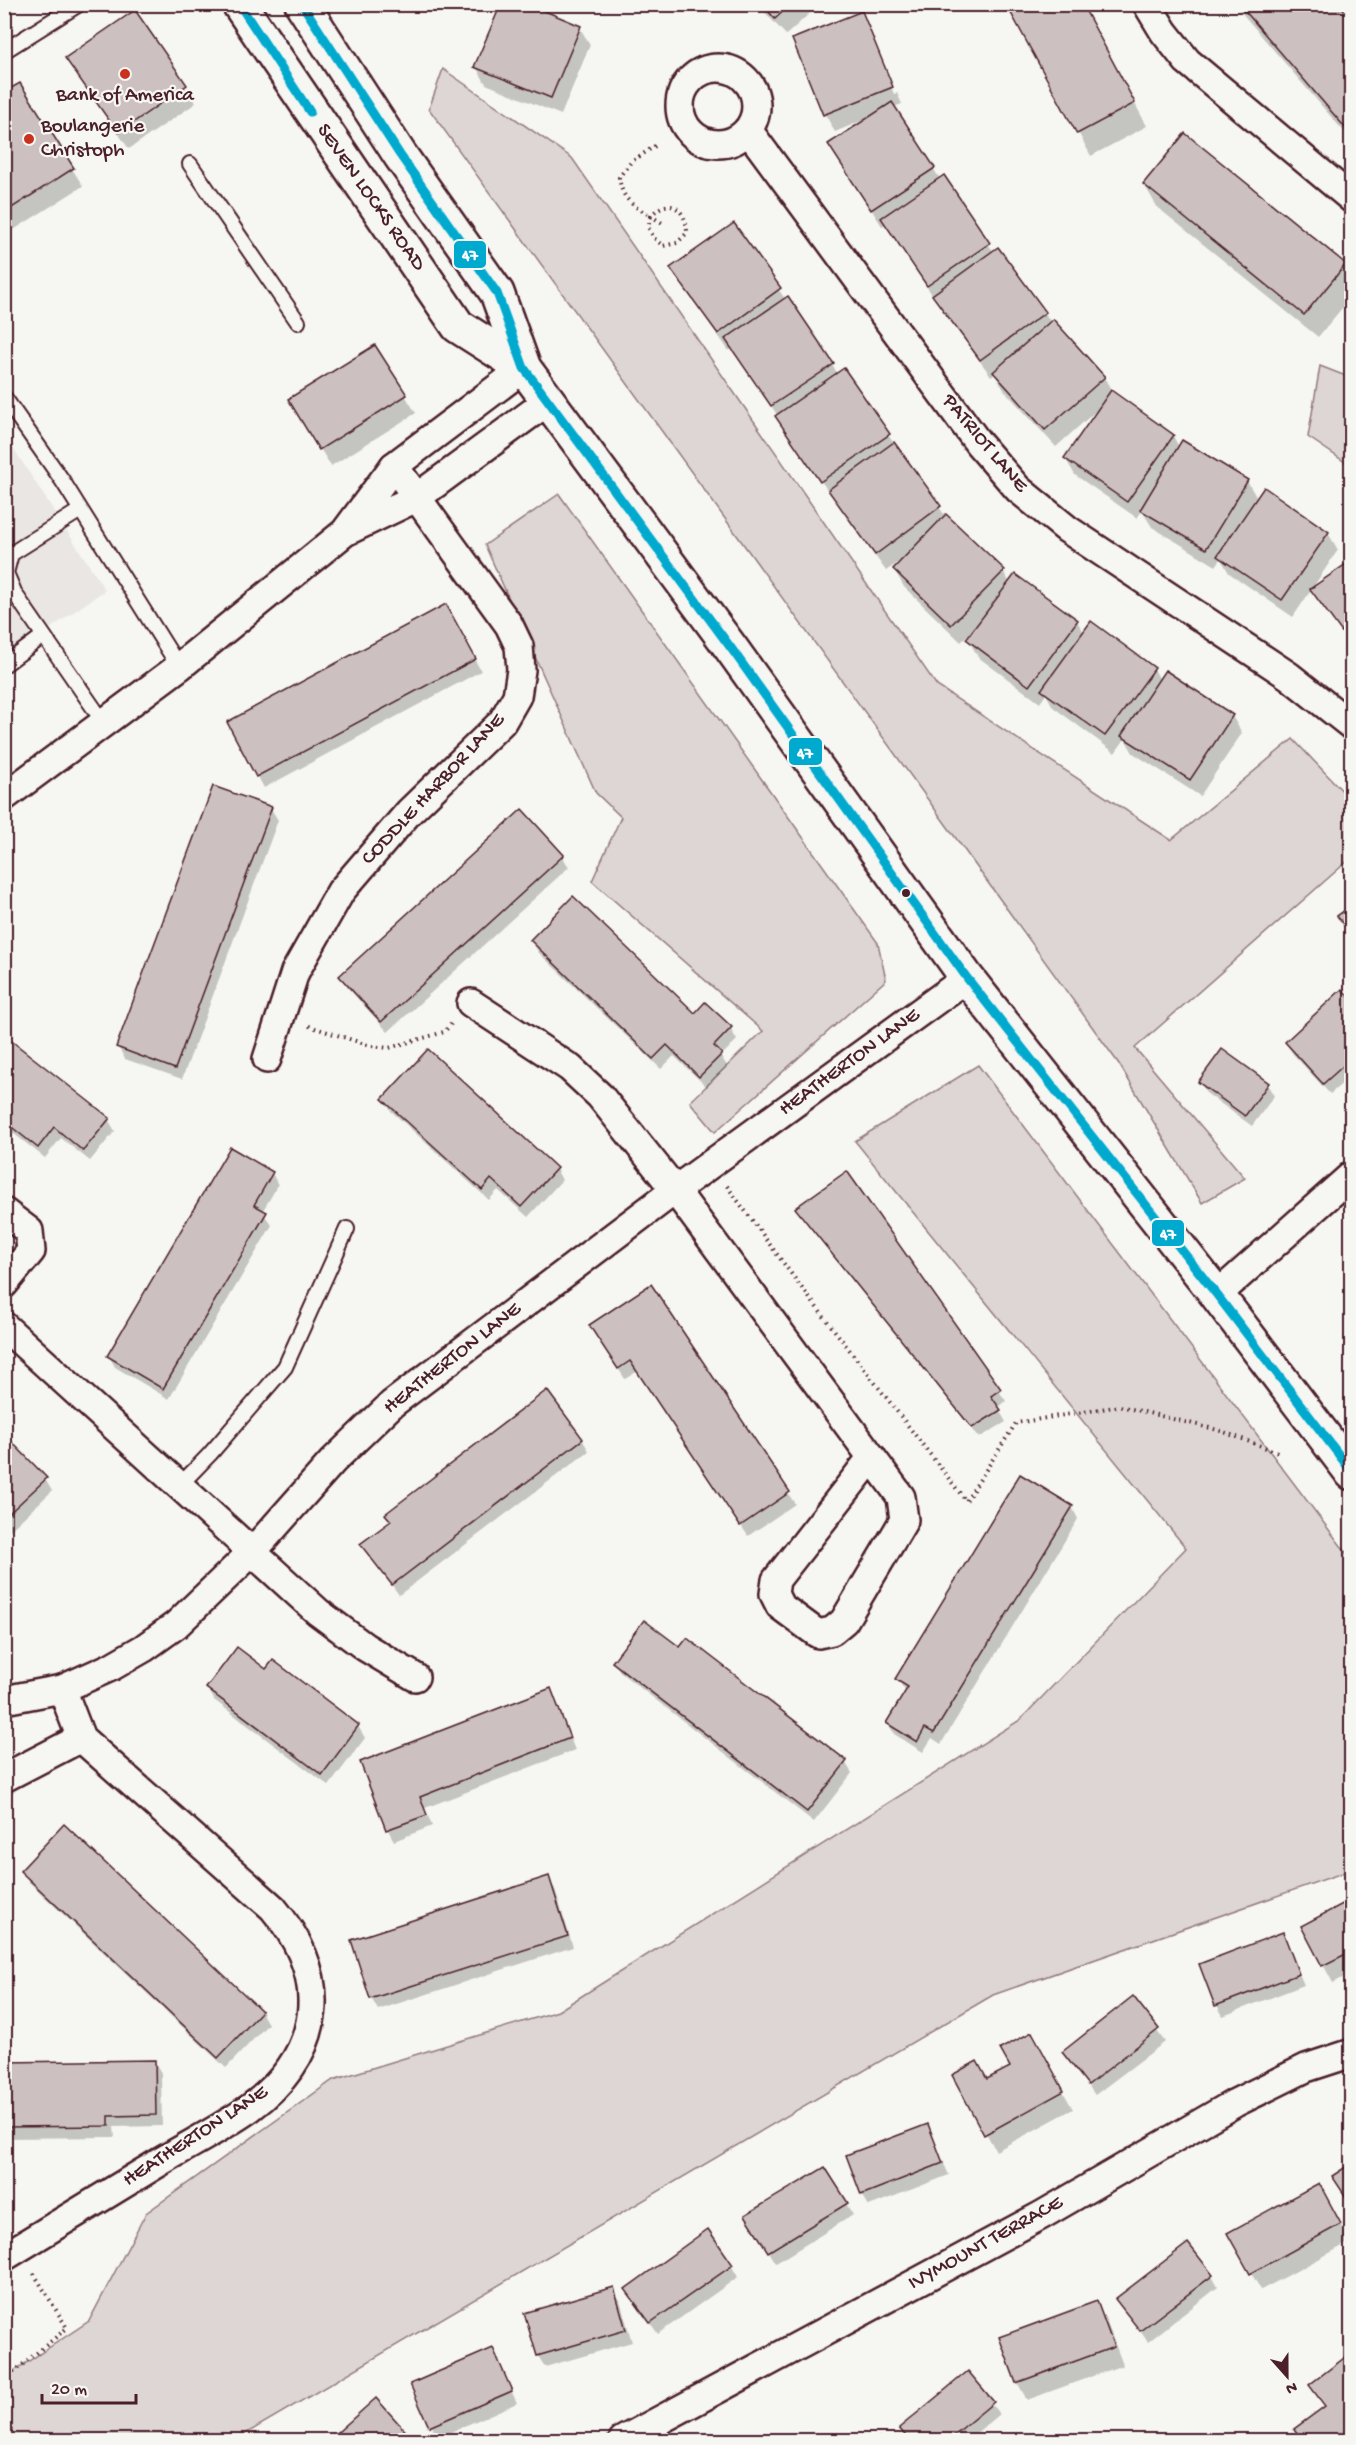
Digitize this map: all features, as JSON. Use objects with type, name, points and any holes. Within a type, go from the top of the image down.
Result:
[{"type":"main road","name":"SEVEN LOCKS ROAD","points":[[239,4],[458,326],[524,368]]},
{"type":"main road","name":"SEVEN LOCKS ROAD","points":[[302,4],[400,155],[497,293],[524,368],[731,648],[967,978],[1217,1295],[1352,1473]]},
{"type":"street","points":[[1147,4],[1186,61],[1352,199]]},
{"type":"street","name":"PATRIOT LANE","points":[[748,130],[979,444],[1018,489],[1067,529],[1289,676],[1352,726]]},
{"type":"street","points":[[345,532],[394,466],[524,368]]},
{"type":"street","points":[[4,797],[179,667],[345,532],[416,498],[548,401]]},
{"type":"street","name":"CODDLE HARBOR LANE","points":[[267,1059],[295,972],[341,891],[409,812],[502,722],[517,696],[521,670],[519,646],[509,625],[394,466]]},
{"type":"street","name":"HEATHERTON LANE","points":[[4,1700],[62,1689],[111,1667],[144,1648],[176,1625],[253,1551],[333,1461],[392,1404],[675,1190],[967,978]]},
{"type":"street","points":[[471,1003],[570,1068],[593,1089],[675,1190],[872,1457],[901,1497],[904,1520],[844,1621],[832,1631],[819,1634],[780,1606],[774,1594],[776,1580],[872,1457]]},
{"type":"street","points":[[1217,1295],[1352,1175]]},
{"type":"street","points":[[4,1212],[29,1231],[31,1251],[4,1284]]},
{"type":"street","points":[[4,1326],[318,1612],[365,1647],[415,1677]]},
{"type":"street","name":"HEATHERTON LANE","points":[[12,2253],[250,2108],[288,2072],[298,2056],[312,2014],[314,1997],[311,1978],[300,1947],[284,1920],[81,1738],[62,1689]]},
{"type":"street","points":[[4,1778],[81,1738]]},
{"type":"street","name":"IVYMOUNT TERRACE","points":[[623,2440],[1042,2215],[1235,2103],[1306,2068],[1352,2053]]},
{"type":"lane","points":[[4,51],[79,4]]},
{"type":"lane","points":[[190,164],[298,322]]},
{"type":"lane","points":[[4,398],[62,480],[79,511],[179,667]]},
{"type":"lane","points":[[79,511],[11,554],[6,573],[15,594],[104,723]]},
{"type":"lane","points":[[4,665],[43,636]]},
{"type":"lane","points":[[179,1486],[210,1454],[285,1367],[347,1229]]},
{"type":"path","points":[[654,146],[631,162],[619,177],[621,191],[631,204],[664,224]]},
{"type":"path","points":[[667,205],[679,210],[687,220],[687,233],[677,243],[663,246],[654,238],[648,227],[651,216],[657,208],[667,205]]},
{"type":"path","points":[[279,1016],[371,1046],[389,1048],[444,1032],[471,1003]]},
{"type":"path","points":[[711,1164],[798,1283],[966,1501],[1016,1422],[1120,1406],[1218,1430],[1280,1453]]},
{"type":"path","points":[[4,2380],[67,2328],[12,2253]]},
{"type":"shaded area","points":[[443,69],[572,158],[937,686],[1171,840],[1293,739],[1351,800],[1351,858],[1135,1048],[1245,1178],[1202,1203],[1119,1064],[429,109]]},
{"type":"shaded area","points":[[1320,366],[1351,378],[1351,466],[1308,437]]},
{"type":"shaded area","points":[[4,434],[105,590],[5,660],[4,660]]},
{"type":"shaded area","points":[[559,494],[878,943],[886,980],[715,1132],[690,1102],[763,1031],[592,881],[621,817],[596,793],[485,545]]},
{"type":"shaded area","points":[[978,1065],[1351,1559],[1351,1870],[993,1995],[235,2440],[5,2440],[5,2377],[89,2321],[146,2213],[333,2080],[558,2011],[1020,1720],[1186,1548],[855,1141]]},
{"type":"building","points":[[501,4],[528,4],[581,26],[551,98],[474,67]]},
{"type":"building","points":[[762,4],[791,4],[775,19]]},
{"type":"building","points":[[1006,4],[1082,4],[1135,103],[1077,134]]},
{"type":"building","points":[[1239,4],[1339,4],[1352,19],[1352,128],[1348,131]]},
{"type":"building","points":[[135,10],[187,85],[118,133],[65,58]]},
{"type":"building","points":[[862,11],[893,87],[823,115],[792,39]]},
{"type":"building","points":[[20,83],[74,168],[4,213],[4,92]]},
{"type":"building","points":[[892,102],[935,168],[871,210],[828,144]]},
{"type":"building","points":[[1185,133],[1346,264],[1304,315],[1143,184]]},
{"type":"building","points":[[944,175],[990,243],[927,286],[881,218]]},
{"type":"building","points":[[734,223],[781,288],[718,334],[670,268]]},
{"type":"building","points":[[998,247],[1046,312],[980,360],[932,295]]},
{"type":"building","points":[[788,296],[834,364],[771,406],[725,339]]},
{"type":"building","points":[[1053,319],[1105,377],[1045,430],[993,372]]},
{"type":"building","points":[[375,345],[407,395],[319,450],[288,399]]},
{"type":"building","points":[[844,368],[890,434],[820,482],[775,416]]},
{"type":"building","points":[[1111,390],[1174,435],[1127,502],[1064,458]]},
{"type":"building","points":[[1182,440],[1248,480],[1206,549],[1140,510]]},
{"type":"building","points":[[894,442],[941,506],[875,555],[828,490]]},
{"type":"building","points":[[1264,487],[1329,532],[1282,600],[1217,556]]},
{"type":"building","points":[[946,514],[1005,570],[951,625],[893,569]]},
{"type":"building","points":[[1352,560],[1352,646],[1310,589]]},
{"type":"building","points":[[1015,574],[1078,620],[1029,686],[966,639]]},
{"type":"building","points":[[446,604],[476,659],[256,777],[227,722]]},
{"type":"building","points":[[1091,621],[1155,668],[1105,736],[1041,690]]},
{"type":"building","points":[[1165,670],[1233,715],[1190,780],[1121,736]]},
{"type":"building","points":[[213,786],[272,807],[175,1069],[116,1047]]},
{"type":"building","points":[[522,809],[564,855],[381,1022],[339,976]]},
{"type":"building","points":[[573,896],[695,1013],[705,1002],[732,1027],[714,1046],[722,1054],[699,1077],[667,1045],[653,1059],[530,940]]},
{"type":"building","points":[[1352,905],[1352,935],[1337,916]]},
{"type":"building","points":[[1342,989],[1352,1000],[1352,1058],[1323,1084],[1285,1042]]},
{"type":"building","points":[[4,1035],[110,1118],[83,1151],[54,1127],[38,1148],[4,1121]]},
{"type":"building","points":[[428,1049],[557,1168],[521,1207],[491,1179],[482,1190],[382,1099]]},
{"type":"building","points":[[1222,1049],[1269,1083],[1245,1116],[1198,1082]]},
{"type":"building","points":[[230,1147],[273,1172],[254,1205],[267,1212],[163,1389],[107,1356]]},
{"type":"building","points":[[847,1171],[1001,1389],[991,1396],[1001,1410],[972,1428],[795,1208]]},
{"type":"building","points":[[651,1284],[790,1492],[740,1526],[630,1361],[618,1369],[589,1325]]},
{"type":"building","points":[[547,1390],[583,1439],[392,1585],[360,1544],[391,1521],[385,1514]]},
{"type":"building","points":[[4,1434],[47,1478],[4,1518]]},
{"type":"building","points":[[1020,1474],[1073,1506],[934,1733],[925,1728],[917,1742],[886,1723],[908,1687],[895,1679]]},
{"type":"building","points":[[644,1620],[680,1647],[687,1638],[847,1761],[807,1812],[612,1662]]},
{"type":"building","points":[[237,1647],[266,1669],[273,1660],[359,1725],[322,1775],[206,1688]]},
{"type":"building","points":[[551,1688],[570,1738],[420,1797],[427,1815],[386,1830],[360,1762]]},
{"type":"building","points":[[64,1824],[262,2011],[218,2058],[20,1871]]},
{"type":"building","points":[[549,1876],[568,1936],[370,1999],[351,1940]]},
{"type":"building","points":[[1352,1899],[1352,1951],[1322,1966],[1301,1926]]},
{"type":"building","points":[[1283,1932],[1299,1974],[1215,2006],[1199,1964]]},
{"type":"building","points":[[1133,1996],[1159,2029],[1088,2085],[1062,2052]]},
{"type":"building","points":[[1032,2032],[1064,2091],[984,2135],[952,2075],[977,2061],[987,2079],[1010,2067],[1000,2049]]},
{"type":"building","points":[[155,2060],[156,2115],[109,2116],[109,2126],[4,2127],[4,2062]]},
{"type":"building","points":[[928,2124],[943,2163],[861,2195],[846,2155]]},
{"type":"building","points":[[1352,2163],[1352,2206],[1332,2176]]},
{"type":"building","points":[[825,2167],[848,2203],[768,2252],[745,2215]]},
{"type":"building","points":[[1319,2183],[1341,2224],[1250,2274],[1227,2233]]},
{"type":"building","points":[[708,2229],[733,2265],[650,2323],[625,2289]]},
{"type":"building","points":[[1188,2243],[1213,2275],[1140,2331],[1115,2299]]},
{"type":"building","points":[[614,2287],[626,2330],[537,2356],[524,2313]]},
{"type":"building","points":[[1097,2301],[1114,2347],[1016,2383],[999,2337]]},
{"type":"building","points":[[493,2348],[512,2391],[429,2427],[410,2384]]},
{"type":"building","points":[[1352,2352],[1352,2440],[1303,2440],[1294,2429],[1325,2406],[1309,2385]]},
{"type":"building","points":[[968,2371],[994,2402],[948,2440],[909,2440],[899,2428]]},
{"type":"building","points":[[376,2398],[409,2435],[402,2440],[329,2440]]},
{"type":"transit line","name":"47","points":[[239,4],[310,112]]},
{"type":"transit line","name":"47","points":[[302,4],[400,155],[497,293],[524,368],[731,648],[967,978],[1217,1295],[1352,1472]]},
{"type":"place","name":"Bank of America","points":[[125,74]]},
{"type":"place","name":"Boulangerie Christoph","points":[[29,139]]}]
